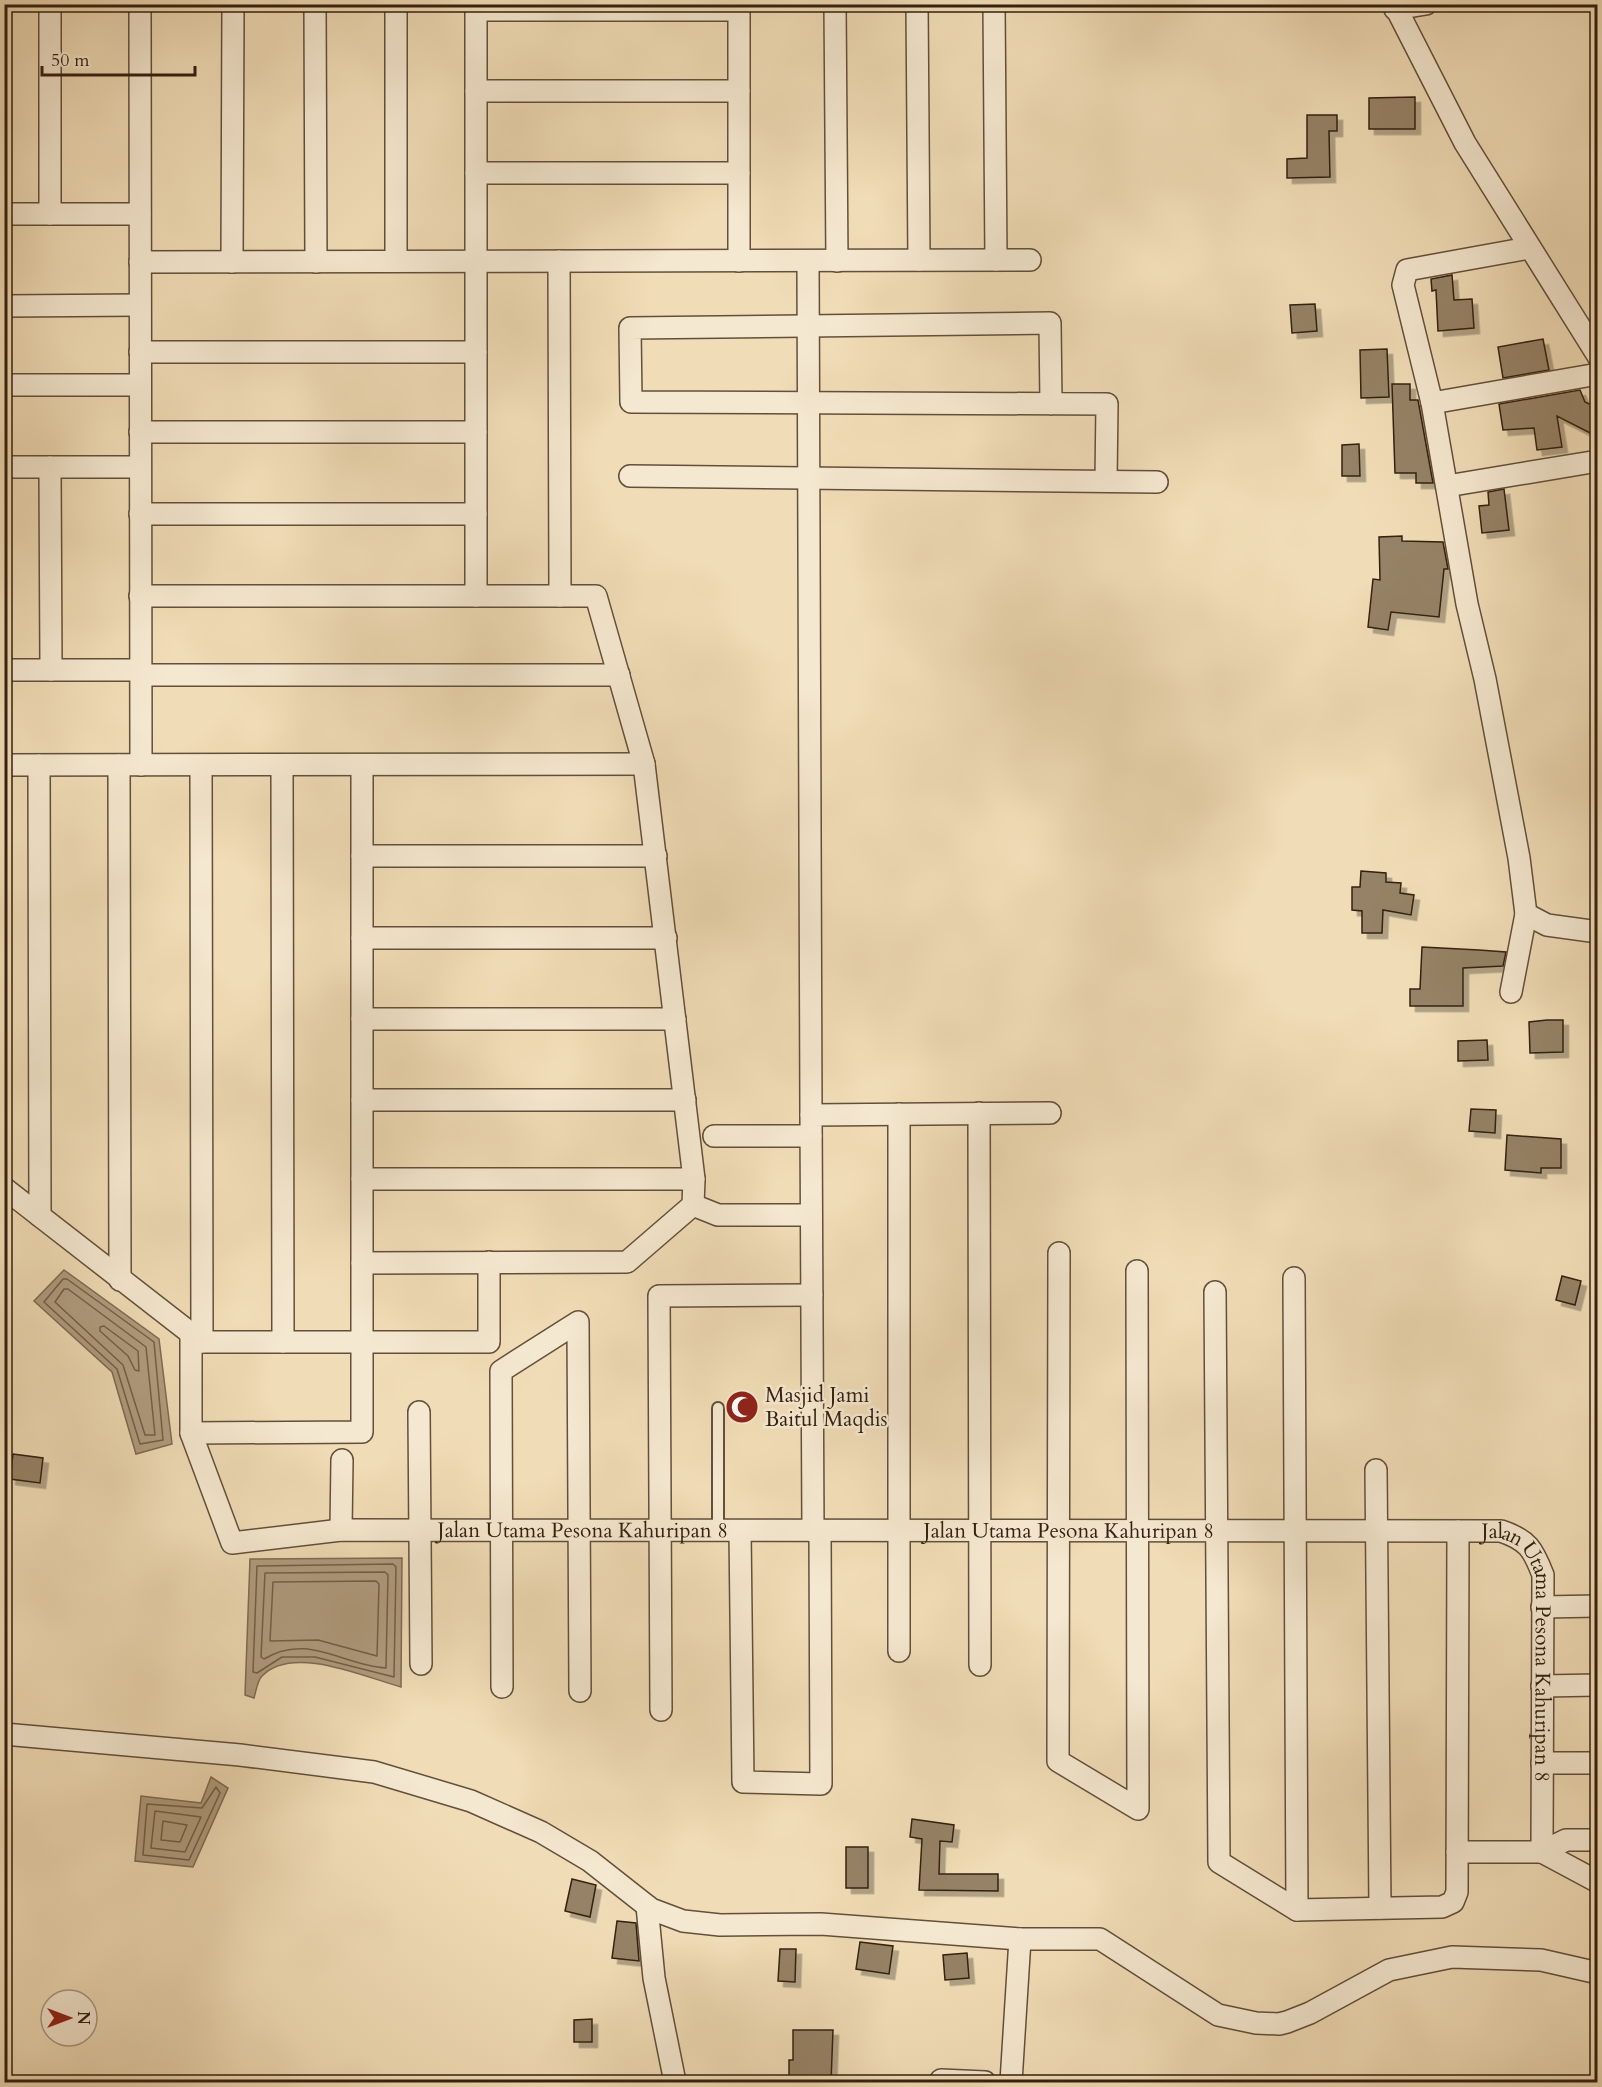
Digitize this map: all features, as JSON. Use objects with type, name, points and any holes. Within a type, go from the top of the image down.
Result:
[{"type":"street","points":[[50,4],[50,214]]},
{"type":"street","points":[[140,4],[141,765]]},
{"type":"street","points":[[232,4],[232,262]]},
{"type":"street","points":[[315,4],[316,262]]},
{"type":"street","points":[[396,4],[396,261]]},
{"type":"street","points":[[835,4],[837,261]]},
{"type":"street","points":[[917,4],[919,260]]},
{"type":"street","points":[[994,4],[996,260]]},
{"type":"street","points":[[1426,4],[1394,7],[1465,143],[1598,357]]},
{"type":"street","points":[[476,596],[476,7],[739,7],[739,261]]},
{"type":"street","points":[[476,91],[739,91]]},
{"type":"street","points":[[476,173],[739,173]]},
{"type":"street","points":[[4,214],[140,214]]},
{"type":"street","points":[[1511,992],[1527,914],[1519,858],[1485,679],[1467,604],[1432,403],[1403,285],[1407,270],[1529,248]]},
{"type":"street","points":[[140,262],[1030,260]]},
{"type":"street","points":[[559,261],[560,596]]},
{"type":"street","points":[[740,1531],[743,1782],[821,1784],[811,1215],[808,261]]},
{"type":"street","points":[[4,306],[141,305]]},
{"type":"street","points":[[1051,404],[1050,323],[630,328],[631,402],[809,402],[1051,404],[1107,404],[1106,481]]},
{"type":"street","points":[[141,352],[476,352]]},
{"type":"street","points":[[1432,403],[1598,374]]},
{"type":"street","points":[[4,385],[141,385]]},
{"type":"street","points":[[141,432],[476,432]]},
{"type":"street","points":[[1447,486],[1598,461]]},
{"type":"street","points":[[4,467],[141,467]]},
{"type":"street","points":[[50,467],[51,670]]},
{"type":"street","points":[[630,476],[1157,482]]},
{"type":"street","points":[[141,514],[476,514]]},
{"type":"street","points":[[141,596],[596,596],[644,765],[694,1179],[693,1204],[627,1262],[362,1263]]},
{"type":"street","points":[[4,670],[619,675]]},
{"type":"street","points":[[4,765],[644,765]]},
{"type":"street","points":[[39,765],[40,1216]]},
{"type":"street","points":[[119,765],[120,1280]]},
{"type":"street","points":[[201,765],[196,1339],[191,1432],[362,1432],[362,765]]},
{"type":"street","points":[[282,765],[283,1342]]},
{"type":"street","points":[[362,856],[656,856]]},
{"type":"street","points":[[1527,914],[1548,925],[1598,933]]},
{"type":"street","points":[[362,938],[666,938]]},
{"type":"street","points":[[362,1018],[675,1018]]},
{"type":"street","points":[[362,1100],[685,1100]]},
{"type":"street","points":[[979,1113],[980,1665]]},
{"type":"street","points":[[714,1136],[899,1114],[1050,1113]]},
{"type":"street","points":[[899,1114],[899,1651]]},
{"type":"street","points":[[362,1179],[694,1179]]},
{"type":"street","points":[[4,1188],[196,1339],[283,1342],[489,1342],[489,1262]]},
{"type":"street","points":[[693,1204],[718,1215],[811,1215]]},
{"type":"street","points":[[1059,1253],[1058,1761],[1138,1809],[1137,1271]]},
{"type":"street","points":[[1294,1278],[1297,1910]]},
{"type":"street","points":[[1215,1292],[1219,1862],[1297,1910],[1442,1907],[1453,1902],[1457,1892],[1458,1532]]},
{"type":"street","points":[[661,1710],[659,1296],[812,1295]]},
{"type":"street","points":[[502,1687],[501,1371],[578,1322],[580,1691]]},
{"type":"street","points":[[419,1412],[421,1664]]},
{"type":"street","name":"Jalan Utama Pesona Kahuripan 8","points":[[191,1432],[232,1543],[341,1530],[1501,1532],[1520,1538],[1534,1552],[1543,1575],[1542,1852]]},
{"type":"street","points":[[341,1530],[342,1460]]},
{"type":"street","points":[[1377,1470],[1380,1908]]},
{"type":"street","points":[[1542,1607],[1598,1606]]},
{"type":"street","points":[[1542,1686],[1598,1685]]},
{"type":"street","points":[[4,1734],[240,1755],[374,1772],[471,1801],[541,1832],[590,1861],[647,1906],[683,1921],[720,1925],[798,1923],[1020,1939],[1100,1939],[1218,2015],[1266,2025],[1279,2024],[1310,2013],[1389,1970],[1452,1957],[1541,1960],[1598,1973]]},
{"type":"street","points":[[1542,1763],[1598,1763]]},
{"type":"street","points":[[1457,1852],[1542,1852],[1566,1840],[1598,1840]]},
{"type":"street","points":[[1542,1852],[1598,1882]]},
{"type":"street","points":[[647,1906],[654,1978],[675,2082]]},
{"type":"street","points":[[1011,2082],[1020,1939]]},
{"type":"street","points":[[941,2080],[985,2082]]},
{"type":"lane","points":[[717,1531],[718,1408]]},
{"type":"water","points":[[64,1270],[159,1339],[172,1444],[136,1454],[112,1372],[34,1301]]},
{"type":"water","points":[[402,1558],[401,1687],[329,1666],[291,1663],[275,1667],[262,1676],[254,1698],[245,1695],[250,1559]]},
{"type":"water","points":[[211,1777],[228,1788],[193,1867],[135,1861],[141,1796],[201,1803]]},
{"type":"building","points":[[1415,97],[1415,129],[1369,129],[1369,98]]},
{"type":"building","points":[[1307,115],[1337,115],[1337,131],[1329,131],[1330,177],[1287,178],[1287,159],[1307,158]]},
{"type":"building","points":[[1452,275],[1454,300],[1472,299],[1474,328],[1438,331],[1436,290],[1432,291],[1431,279]]},
{"type":"building","points":[[1315,304],[1317,331],[1292,333],[1290,305]]},
{"type":"building","points":[[1543,339],[1549,370],[1503,378],[1498,347]]},
{"type":"building","points":[[1387,349],[1389,397],[1361,398],[1360,350]]},
{"type":"building","points":[[1392,384],[1410,384],[1410,400],[1418,400],[1433,483],[1416,483],[1416,473],[1395,473]]},
{"type":"building","points":[[1580,390],[1585,402],[1598,408],[1598,437],[1557,416],[1562,447],[1537,450],[1534,428],[1503,430],[1499,404]]},
{"type":"building","points":[[1359,444],[1360,476],[1342,476],[1342,445]]},
{"type":"building","points":[[1504,489],[1509,530],[1482,533],[1479,506],[1489,505],[1488,492]]},
{"type":"building","points":[[1402,536],[1402,541],[1443,542],[1448,569],[1444,569],[1439,617],[1391,612],[1388,630],[1368,627],[1373,579],[1380,580],[1379,537]]},
{"type":"building","points":[[1361,871],[1386,873],[1386,882],[1401,883],[1400,893],[1414,895],[1411,915],[1383,910],[1382,933],[1362,933],[1362,911],[1352,910],[1352,887],[1360,887]]},
{"type":"building","points":[[1422,947],[1506,952],[1503,966],[1463,968],[1463,1006],[1410,1006],[1410,989],[1420,989]]},
{"type":"building","points":[[1563,1020],[1563,1052],[1530,1053],[1529,1022]]},
{"type":"building","points":[[1487,1040],[1488,1060],[1458,1061],[1458,1041]]},
{"type":"building","points":[[1471,1109],[1496,1110],[1495,1133],[1469,1131]]},
{"type":"building","points":[[1507,1135],[1561,1139],[1561,1168],[1541,1168],[1541,1173],[1505,1170]]},
{"type":"building","points":[[1562,1276],[1581,1281],[1575,1305],[1556,1300]]},
{"type":"building","points":[[13,1454],[43,1458],[40,1483],[10,1479]]},
{"type":"building","points":[[912,1819],[954,1825],[952,1842],[940,1841],[939,1874],[998,1874],[998,1891],[919,1890],[922,1839],[910,1837]]},
{"type":"building","points":[[846,1847],[868,1847],[868,1888],[846,1888]]},
{"type":"building","points":[[572,1879],[596,1885],[590,1917],[565,1911]]},
{"type":"building","points":[[617,1921],[636,1923],[639,1961],[612,1958]]},
{"type":"building","points":[[860,1942],[893,1946],[889,1974],[856,1969]]},
{"type":"building","points":[[780,1949],[796,1949],[795,1982],[778,1981]]},
{"type":"building","points":[[967,1953],[969,1978],[945,1980],[943,1955]]},
{"type":"building","points":[[592,2019],[592,2042],[574,2042],[574,2020]]},
{"type":"building","points":[[793,2030],[833,2030],[831,2082],[789,2082],[789,2060],[793,2060]]},
{"type":"place","name":"Masjid Jami Baitul Maqdis","points":[[742,1407]]}]
